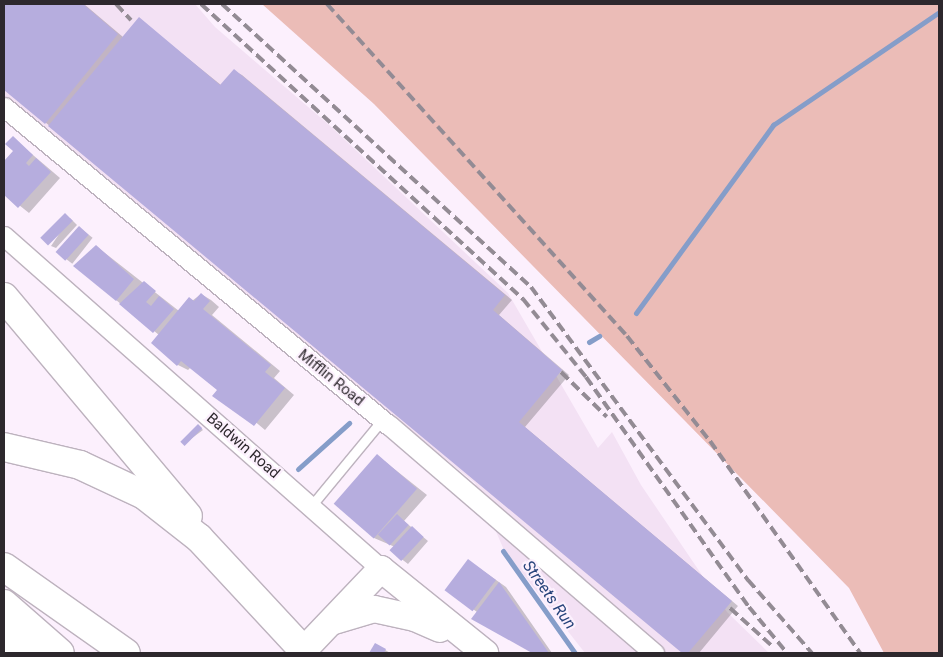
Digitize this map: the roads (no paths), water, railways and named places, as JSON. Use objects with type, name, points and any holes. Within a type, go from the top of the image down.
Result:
[{"type":"main road","points":[[4,297],[155,474],[235,576]]},
{"type":"main road","points":[[4,447],[80,465],[144,495],[199,538],[304,652],[381,569]]},
{"type":"main road","points":[[4,567],[126,653]]},
{"type":"main road","name":"Baldwin Road","points":[[381,569],[463,639],[485,653]]},
{"type":"main road","points":[[4,604],[60,653]]},
{"type":"main road","points":[[331,622],[374,609],[415,618],[463,639]]},
{"type":"main road","points":[[4,636],[29,653]]},
{"type":"street","name":"Mifflin Road","points":[[4,107],[382,420],[654,653]]},
{"type":"street","name":"Baldwin Road","points":[[4,236],[312,505],[381,569]]},
{"type":"lane","points":[[312,505],[382,420]]},
{"type":"waterway","points":[[636,313],[773,125],[939,12]]},
{"type":"waterway","points":[[589,342],[599,336]]},
{"type":"waterway","points":[[298,469],[349,423]]},
{"type":"waterway","name":"Streets Run","points":[[503,551],[575,653]]},
{"type":"railway","points":[[116,4],[131,20]]},
{"type":"railway","points":[[201,4],[523,299],[586,377],[749,607],[787,653]]},
{"type":"railway","points":[[222,4],[531,287],[748,580],[812,653]]},
{"type":"railway","points":[[327,4],[627,336],[710,441],[860,653]]},
{"type":"railway","points":[[561,372],[607,417]]},
{"type":"railway","points":[[730,608],[771,645]]}]
